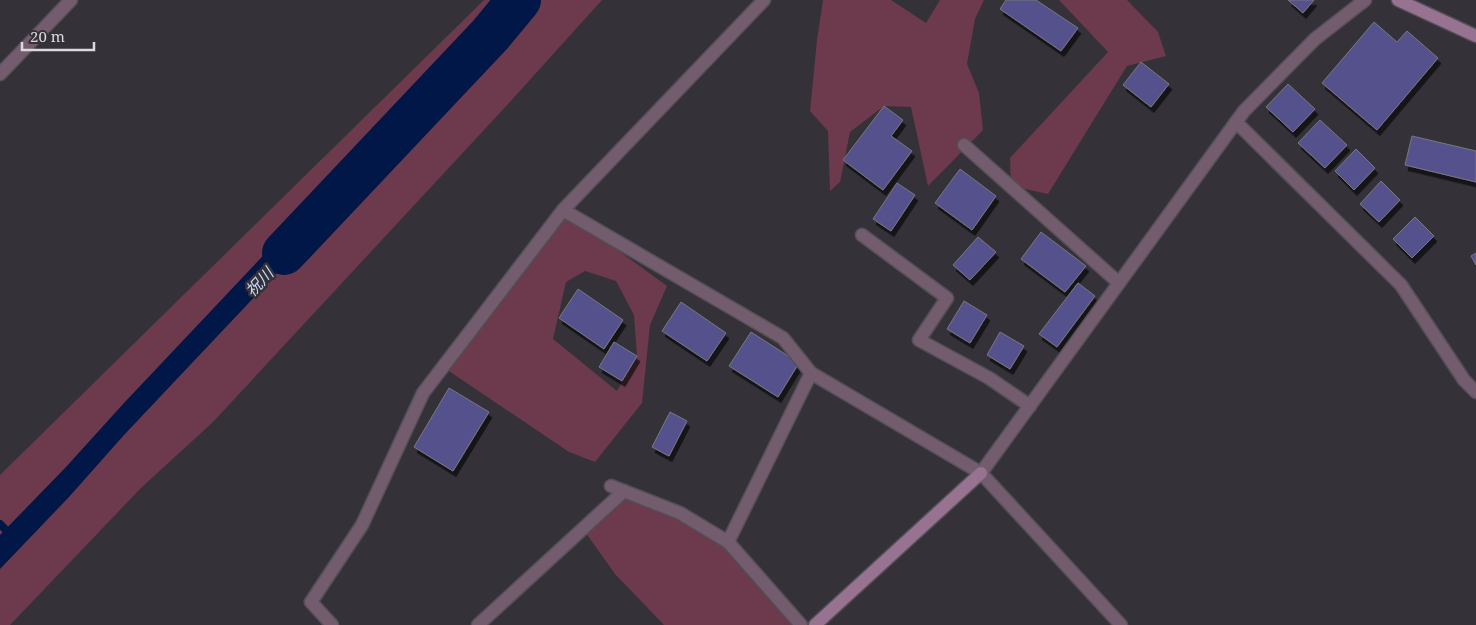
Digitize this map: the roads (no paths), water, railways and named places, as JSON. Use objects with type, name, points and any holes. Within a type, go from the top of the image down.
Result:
[{"type":"street","points":[[0,74],[71,0]]},
{"type":"street","points":[[332,625],[311,602],[362,525],[423,393],[563,210],[764,0]]},
{"type":"street","points":[[815,625],[982,473],[1244,110],[1315,39],[1365,0]]},
{"type":"street","points":[[1398,0],[1476,36]]},
{"type":"street","points":[[1236,122],[1401,285],[1464,380],[1476,392]]},
{"type":"street","points":[[964,145],[1119,283]]},
{"type":"street","points":[[563,210],[783,338],[811,374],[982,473],[1121,625]]},
{"type":"street","points":[[862,235],[947,298],[919,340],[989,378],[1030,406]]},
{"type":"street","points":[[728,542],[811,374]]},
{"type":"street","points":[[611,486],[680,513],[728,542],[802,625]]},
{"type":"street","points":[[478,625],[624,491]]},
{"type":"water","points":[[327,188],[326,221],[0,569],[0,535]]},
{"type":"waterway","name":"祝川","points":[[284,253],[490,35],[519,0]]},
{"type":"waterway","points":[[0,524],[11,535]]}]
